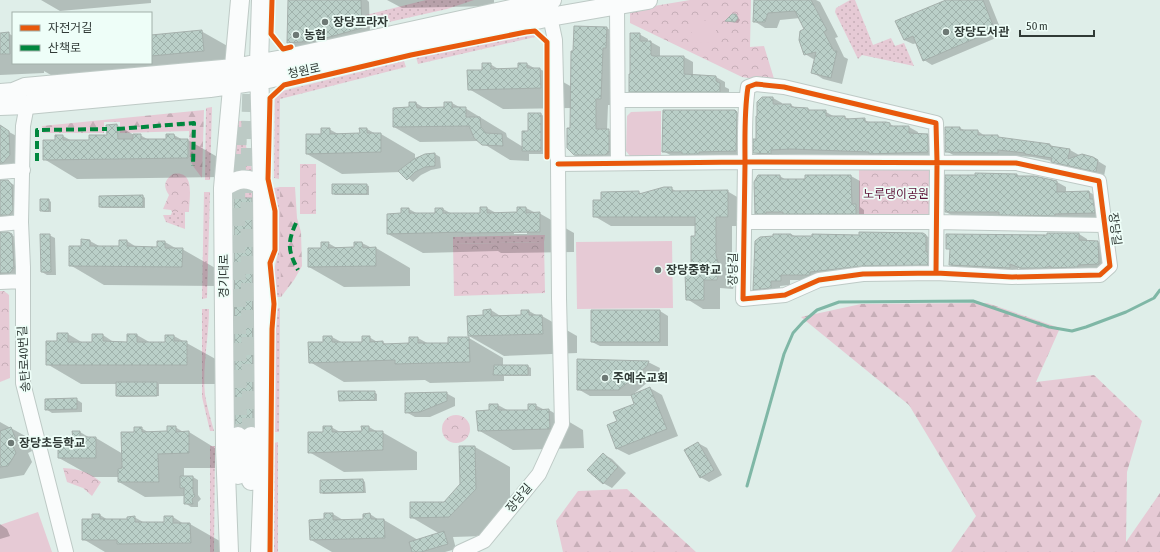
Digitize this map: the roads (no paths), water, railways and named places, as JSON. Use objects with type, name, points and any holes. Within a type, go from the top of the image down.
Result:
[{"type":"main road","name":"경기대로","points":[[229,552],[225,447],[223,188],[240,0]]},
{"type":"main road","points":[[260,552],[264,446],[262,186],[259,72],[261,0]]},
{"type":"main road","name":"청원로","points":[[0,106],[27,105],[259,72],[550,6],[617,6],[648,0]]},
{"type":"main road","name":"청원로","points":[[0,85],[25,87],[233,76]]},
{"type":"main road","name":"청원로","points":[[0,93],[13,92],[25,87]]},
{"type":"main road","name":"청원로","points":[[0,115],[18,113],[27,105]]},
{"type":"main road","points":[[223,188],[232,182],[242,179],[254,181],[262,186]]},
{"type":"main road","points":[[238,552],[245,436],[251,552]]},
{"type":"street","name":"장당길","points":[[460,552],[484,541],[540,474],[562,424],[555,40],[550,6]]},
{"type":"street","points":[[617,6],[618,163]]},
{"type":"street","name":"장당길","points":[[558,164],[745,162],[938,162],[1016,163],[1099,181],[1110,266],[1100,276],[1012,277],[936,273],[863,274],[819,280],[785,295],[743,299],[744,222],[745,162],[746,100],[748,87],[756,84],[784,87],[936,123],[938,162],[936,273]]},
{"type":"street","points":[[618,100],[746,100]]},
{"type":"street","name":"송탄로40번길","points":[[27,105],[23,126],[21,222],[23,281],[23,383],[66,552]]},
{"type":"street","points":[[0,172],[23,170]]},
{"type":"street","points":[[0,224],[21,222]]},
{"type":"street","name":"장당길","points":[[744,222],[936,222],[1104,225]]},
{"type":"street","points":[[0,282],[23,281]]},
{"type":"waterway","points":[[747,486],[784,354],[793,333],[817,310],[839,302],[973,301],[1049,327],[1072,331],[1126,312],[1154,298],[1160,290]]},
{"type":"tunnel","points":[[251,436],[249,209],[252,73]]},
{"type":"tunnel","points":[[238,127],[236,201],[238,436]]},
{"type":"place","name":"장당프라자","points":[[325,22]]},
{"type":"place","name":"장당도서관","points":[[946,32]]},
{"type":"place","name":"농협","points":[[296,35]]},
{"type":"place","name":"장당중학교","points":[[658,270]]},
{"type":"place","name":"주예수교회","points":[[605,378]]},
{"type":"place","name":"장당초등학교","points":[[11,443]]},
{"type":"park label","name":"노루댕이공원","points":[[896,194]]}]
